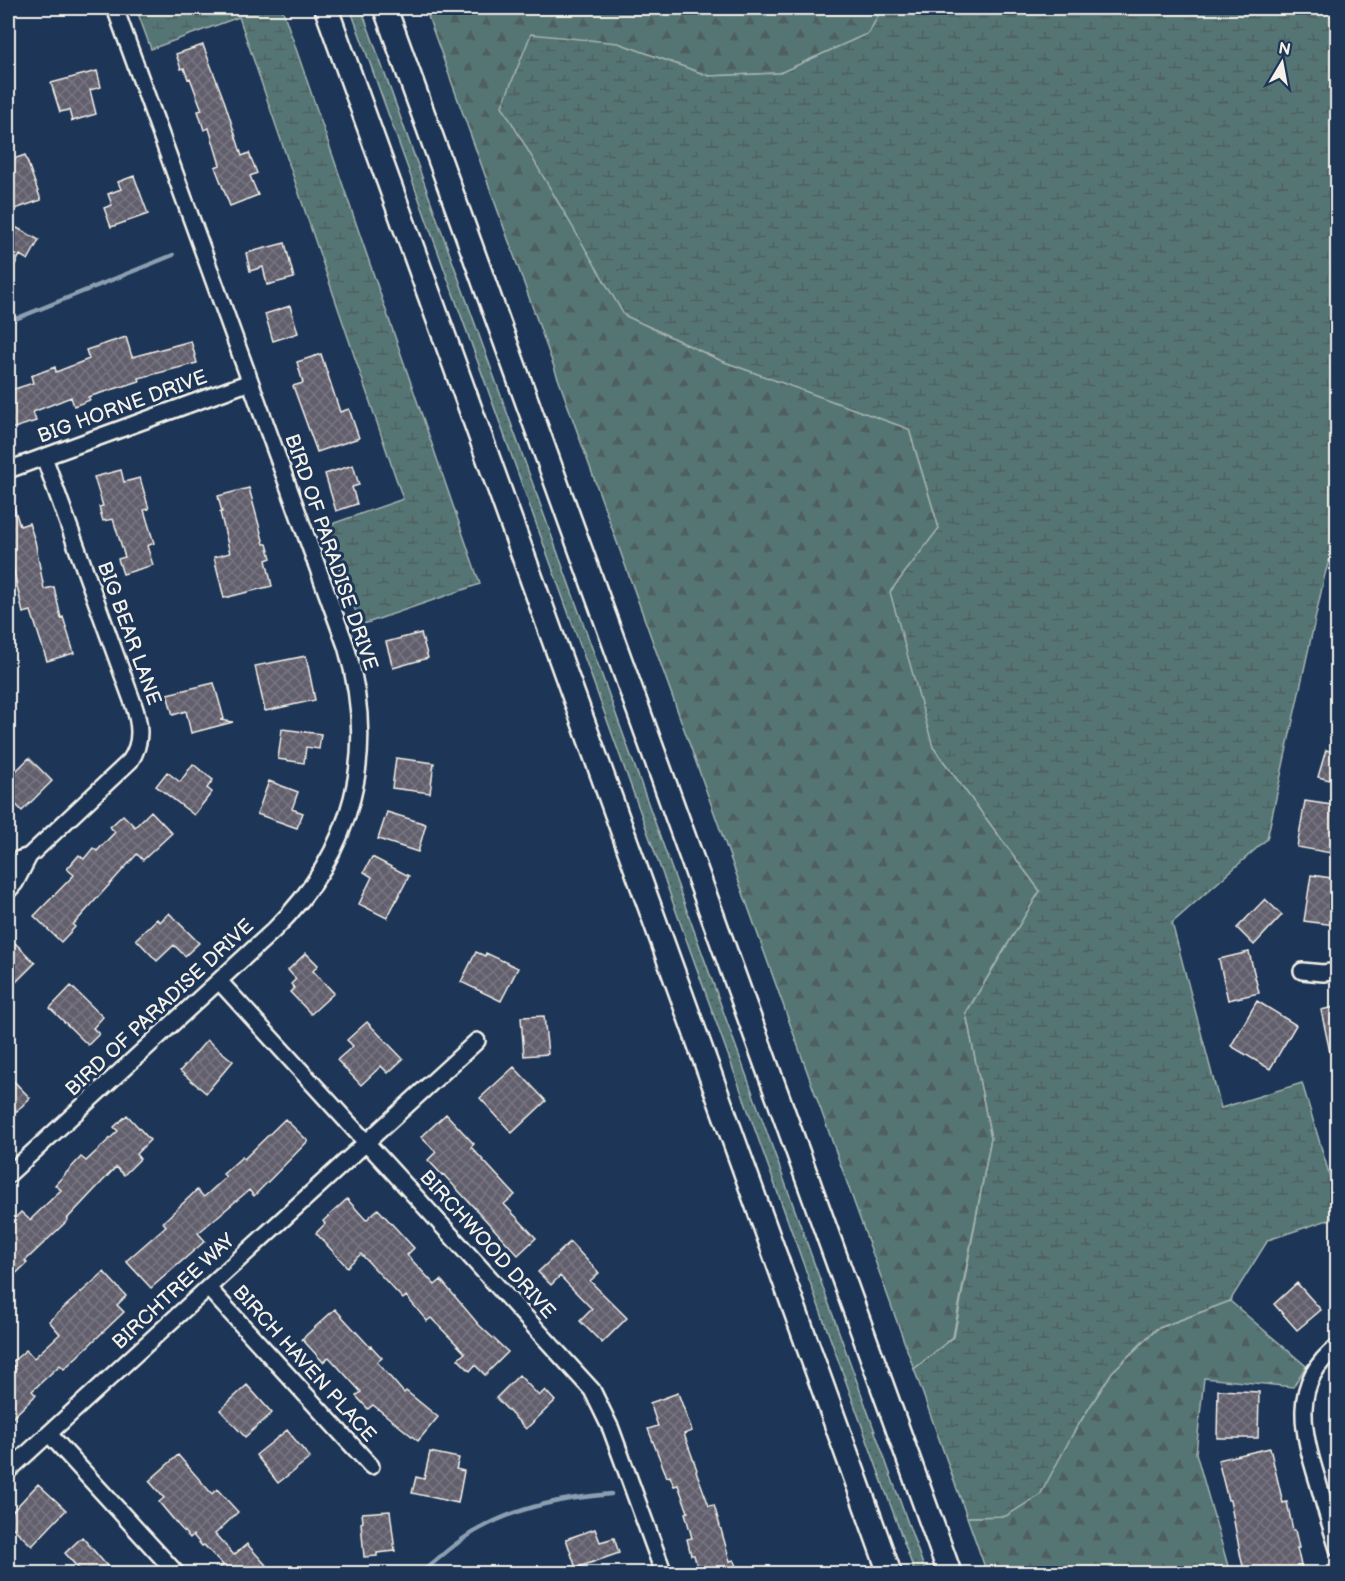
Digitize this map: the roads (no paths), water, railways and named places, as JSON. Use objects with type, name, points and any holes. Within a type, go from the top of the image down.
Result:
[{"type":"highway","points":[[326,8],[890,1574]]},
{"type":"highway","points":[[385,8],[950,1574]]},
{"type":"street","name":"BIRD OF PARADISE DRIVE","points":[[8,1175],[286,918],[306,893],[327,861],[343,827],[354,789],[360,735],[358,698],[346,646],[115,8]]},
{"type":"street","name":"BIG HORNE DRIVE","points":[[8,470],[250,382]]},
{"type":"street","name":"BIG BEAR LANE","points":[[8,891],[15,883],[28,856],[126,766],[134,756],[139,739],[139,726],[133,703],[44,457]]},
{"type":"street","name":"BIG BEAR LANE","points":[[8,863],[28,856]]},
{"type":"street","points":[[1302,971],[1323,973],[1338,971]]},
{"type":"street","name":"BIRCHWOOD DRIVE","points":[[219,981],[592,1390],[611,1429],[664,1574]]},
{"type":"street","name":"BIRCHTREE WAY","points":[[8,1471],[477,1041]]},
{"type":"street","name":"BIRCH HAVEN PLACE","points":[[208,1288],[372,1466]]},
{"type":"street","points":[[1338,1346],[1325,1358],[1312,1377],[1302,1410],[1308,1450],[1338,1549]]},
{"type":"street","points":[[49,1434],[177,1574]]},
{"type":"waterway","points":[[8,322],[173,255]]},
{"type":"waterway","points":[[420,1574],[471,1534],[510,1514],[543,1504],[611,1494]]}]
